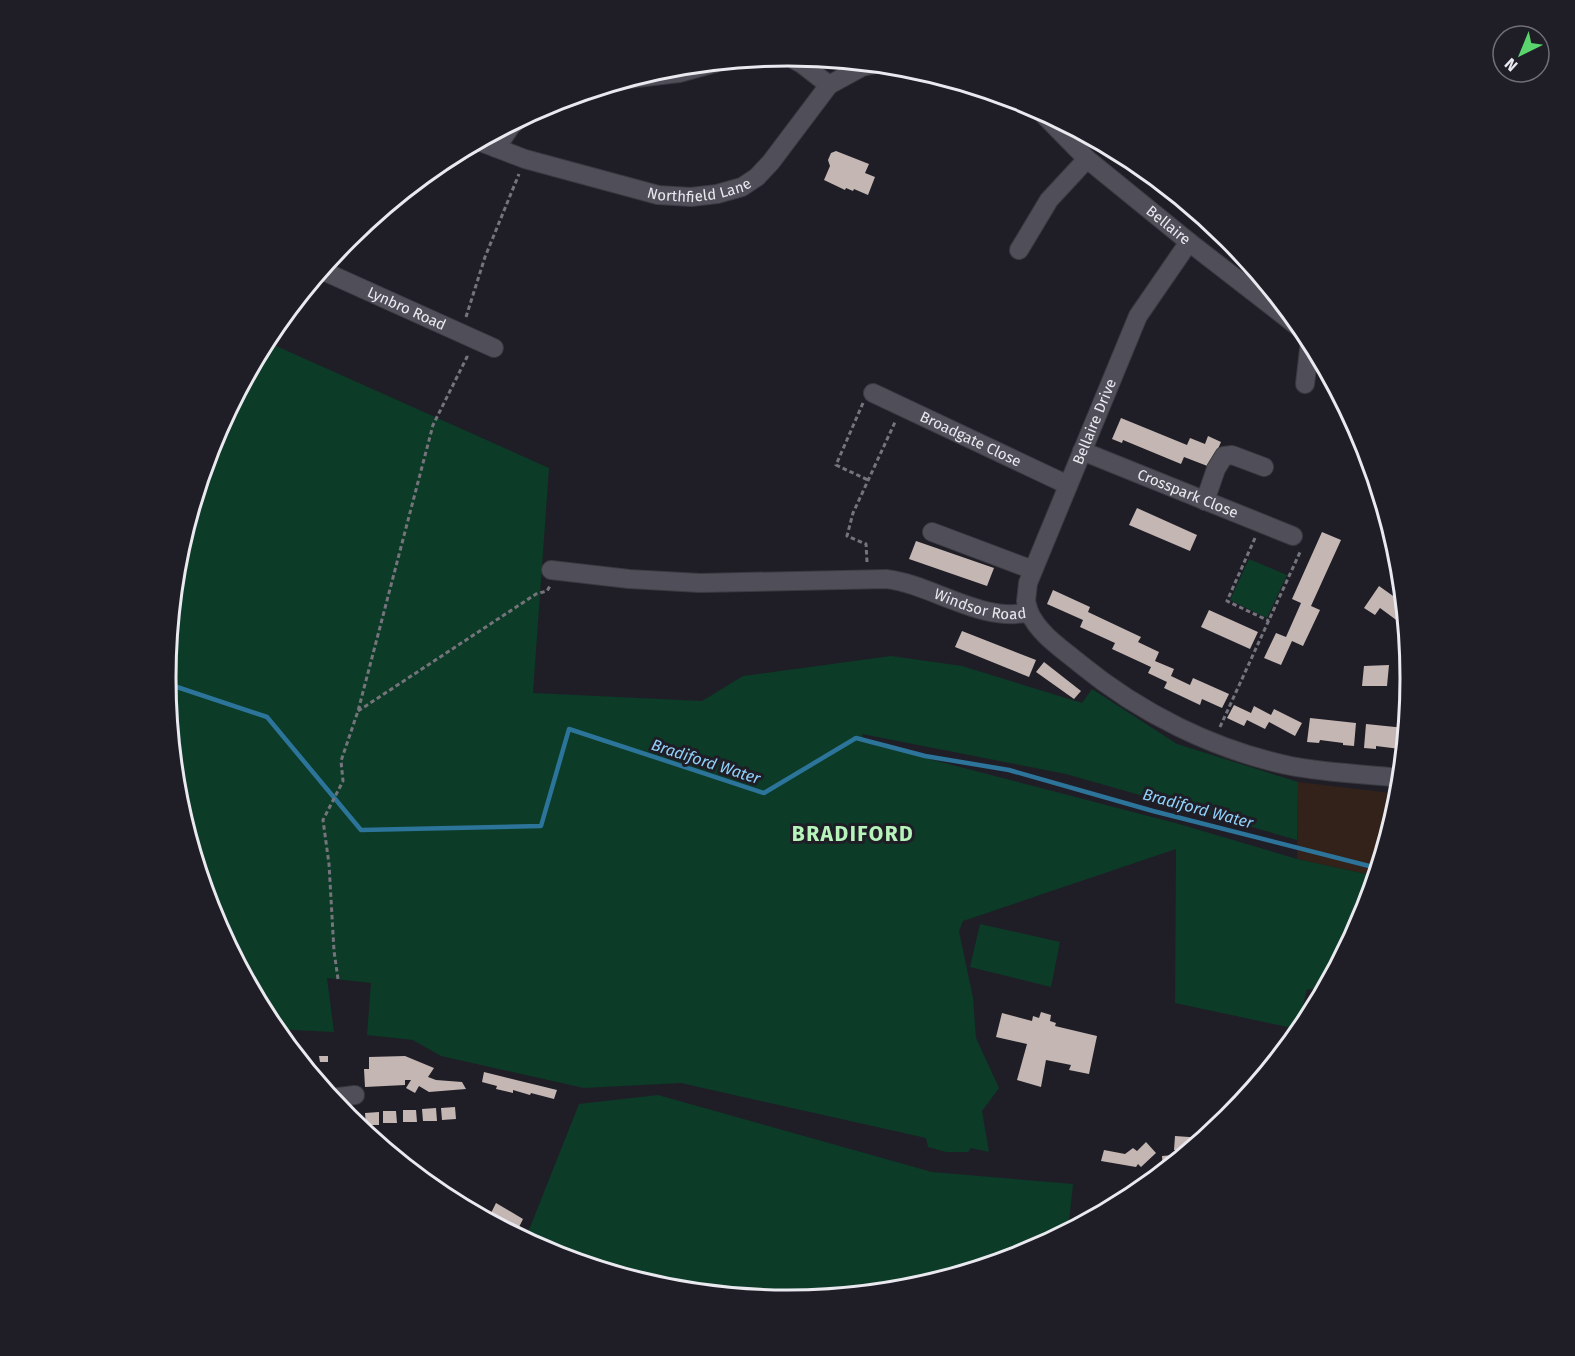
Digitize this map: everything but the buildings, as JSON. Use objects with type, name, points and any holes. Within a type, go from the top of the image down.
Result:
[{"type":"street","points":[[805,66],[829,85]]},
{"type":"street","name":"Northfield Lane","points":[[488,145],[525,159],[658,195],[691,197],[717,194],[741,187],[757,177],[829,85],[857,70]]},
{"type":"street","name":"Bellaire","points":[[1057,129],[1087,159],[1276,310]]},
{"type":"street","points":[[496,148],[504,136]]},
{"type":"street","points":[[1019,250],[1049,200],[1087,159]]},
{"type":"street","name":"Bellaire Drive","points":[[1029,612],[1027,589],[1033,570],[1138,316],[1189,242]]},
{"type":"street","name":"Lynbro Road","points":[[328,273],[494,348]]},
{"type":"street","points":[[1305,384],[1308,357]]},
{"type":"street","name":"Broadgate Close","points":[[873,393],[1068,484]]},
{"type":"street","name":"Crosspark Close","points":[[1082,451],[1261,523],[1298,541]]},
{"type":"street","points":[[1205,501],[1216,470],[1224,456],[1232,454],[1264,467]]},
{"type":"street","points":[[932,532],[1033,570]]},
{"type":"street","name":"Windsor Road","points":[[551,570],[629,579],[700,583],[896,580],[986,610],[1022,614],[1029,612],[1035,623],[1050,639],[1097,678],[1160,717],[1213,742],[1249,755],[1294,766],[1391,777]]},
{"type":"street","points":[[341,1097],[355,1095]]},
{"type":"path","points":[[338,979],[334,951],[329,864],[323,820],[342,781],[341,761],[358,711],[433,425],[467,357],[466,312],[485,257],[525,159]]},
{"type":"path","points":[[868,480],[836,465],[868,391],[873,393]]},
{"type":"path","points":[[869,579],[866,544],[847,536],[853,513],[902,406]]},
{"type":"path","points":[[1261,523],[1227,602],[1269,621]]},
{"type":"path","points":[[1213,742],[1269,621],[1298,541]]},
{"type":"path","points":[[358,711],[536,594],[547,591],[551,585],[551,570]]},
{"type":"shaded area","points":[[1298,782],[1389,793],[1367,874],[1297,859]]},
{"type":"green space","points":[[274,345],[549,468],[533,693],[702,701],[743,676],[891,656],[962,666],[1082,703],[1092,689],[1177,744],[1298,782],[1297,840],[1066,774],[862,734],[864,742],[1179,824],[1297,859],[1367,874],[1336,949],[1314,990],[1307,989],[1302,1009],[1289,1027],[1175,1003],[1176,849],[963,921],[959,931],[973,998],[976,1038],[999,1088],[982,1111],[989,1152],[971,1148],[968,1152],[946,1152],[928,1147],[926,1138],[681,1083],[584,1088],[441,1056],[413,1040],[367,1035],[371,983],[327,978],[334,1032],[287,1030],[257,984],[239,949],[222,912],[196,836],[187,797],[177,718],[177,638],[187,559],[196,520],[222,444],[257,372]]},
{"type":"green space","points":[[1249,559],[1287,575],[1267,618],[1230,600]]},
{"type":"green space","points":[[980,924],[1060,942],[1051,987],[970,967]]},
{"type":"green space","points":[[658,1095],[932,1172],[1073,1184],[1069,1221],[984,1258],[907,1278],[867,1285],[828,1289],[747,1289],[708,1285],[629,1269],[591,1258],[528,1232],[579,1104]]},
{"type":"waterway","name":"Bradiford Water","points":[[176,687],[267,717],[361,830],[541,826],[569,729],[764,793],[856,738],[925,756],[1009,770],[1153,811],[1370,866]]},
{"type":"district","name":"BRADIFORD","points":[[853,834]]}]
